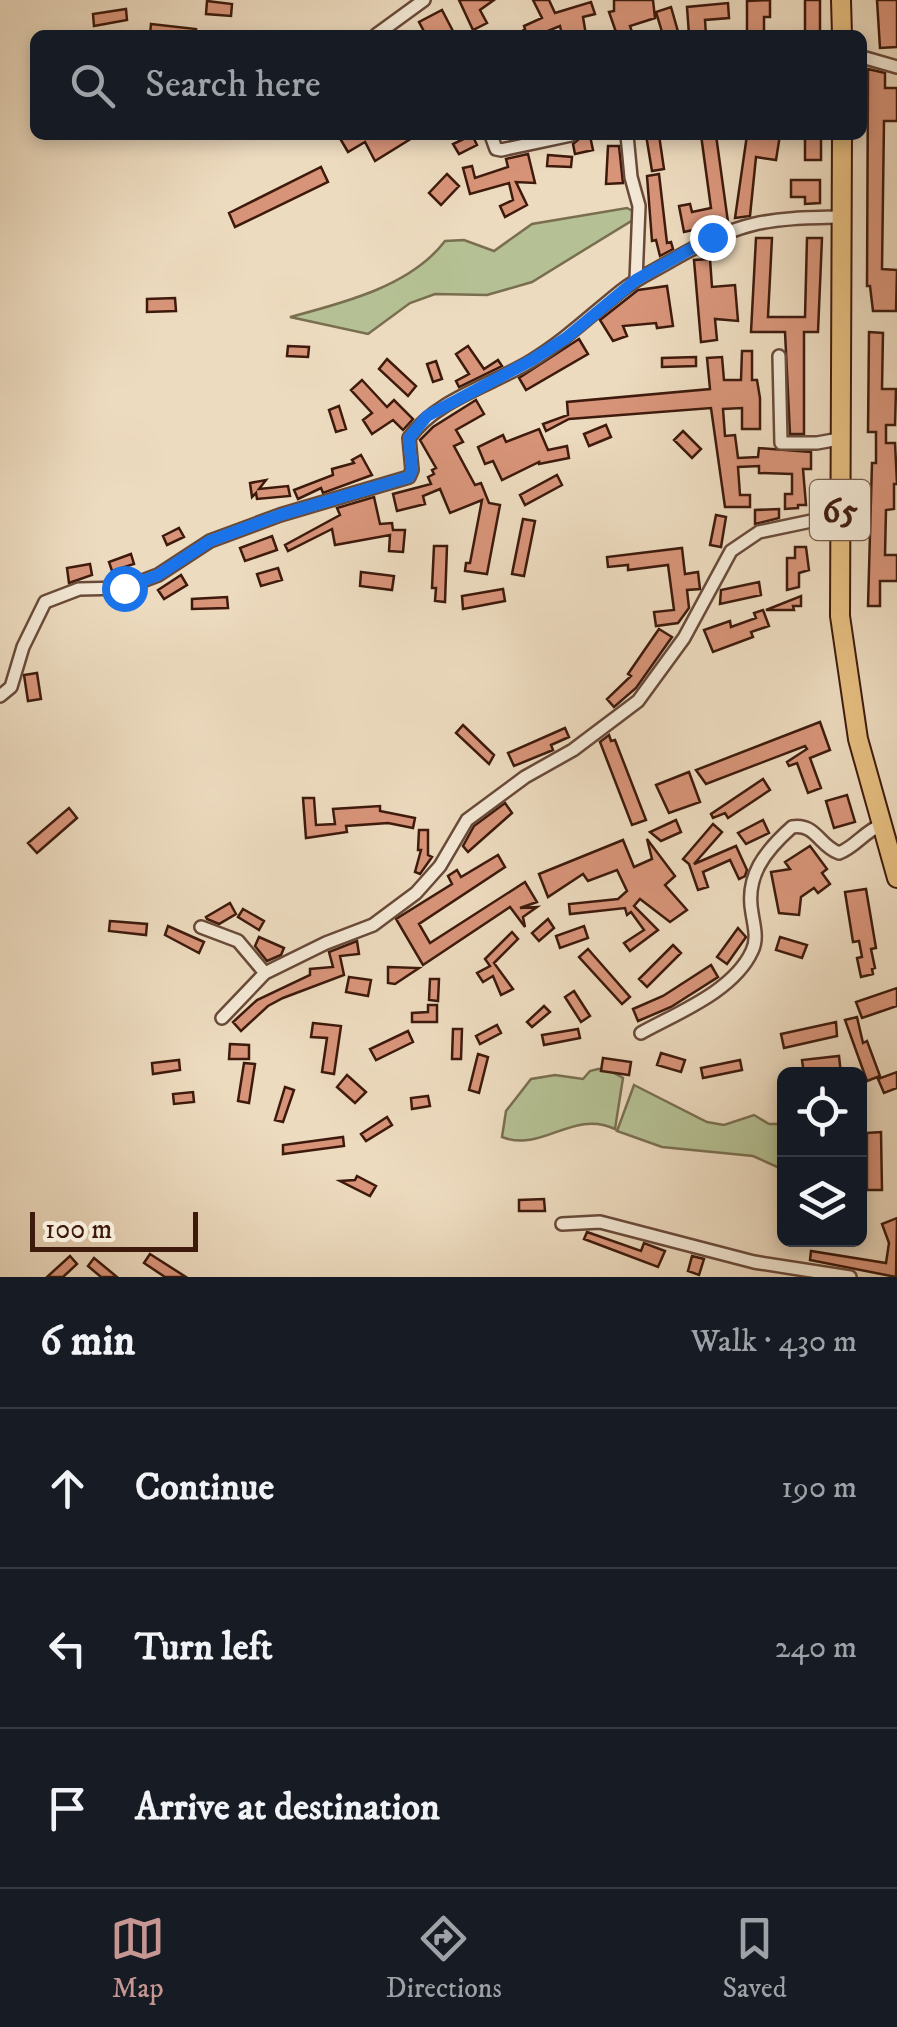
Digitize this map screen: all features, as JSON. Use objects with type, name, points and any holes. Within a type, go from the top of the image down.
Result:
[{"type":"main road","points":[[842,0],[842,30]]},
{"type":"main road","name":"65","points":[[842,140],[838,584],[842,642],[858,739],[897,878]]},
{"type":"street","points":[[383,30],[424,0]]},
{"type":"street","points":[[867,58],[897,67]]},
{"type":"street","points":[[493,140],[501,150],[548,140]]},
{"type":"street","points":[[627,140],[639,206],[636,280]]},
{"type":"street","points":[[0,696],[11,687],[45,602],[78,589],[124,588],[158,575],[210,541],[280,515],[409,477],[409,438],[427,416],[516,370],[566,338],[636,280],[712,237],[746,224],[842,217]]},
{"type":"street","points":[[779,356],[781,442],[839,439]]},
{"type":"street","points":[[222,1018],[264,973],[373,925],[426,884],[466,820],[484,804],[572,750],[638,701],[684,638],[731,551],[759,532],[840,516]]},
{"type":"street","points":[[641,1033],[689,1007],[744,964],[756,940],[750,884],[764,856],[792,827],[812,830],[838,853],[881,825]]},
{"type":"street","points":[[201,928],[238,941],[264,973]]},
{"type":"street","points":[[562,1224],[600,1222],[754,1262],[850,1277]]},
{"type":"green space","points":[[627,208],[641,215],[532,282],[487,295],[435,294],[410,303],[368,334],[290,317],[375,291],[414,270],[445,241],[464,240],[494,251],[532,224]]},
{"type":"green space","points":[[598,1069],[607,1069],[623,1078],[615,1129],[585,1124],[531,1140],[502,1137],[506,1111],[531,1079],[555,1075],[583,1079]]},
{"type":"green space","points":[[634,1085],[707,1122],[724,1125],[754,1115],[777,1124],[777,1167],[753,1156],[662,1147],[617,1131]]},
{"type":"building","points":[[459,0],[494,0],[480,10],[487,23],[473,30]]},
{"type":"building","points":[[533,0],[549,0],[555,13],[591,2],[595,14],[583,17],[585,30],[561,30],[560,26],[524,30],[524,26],[542,18]]},
{"type":"building","points":[[614,0],[653,0],[655,18],[630,26],[631,30],[615,30],[609,12],[614,11]]},
{"type":"building","points":[[770,0],[770,17],[764,17],[764,30],[747,30],[747,1]]},
{"type":"building","points":[[805,0],[820,0],[820,30],[805,30]]},
{"type":"building","points":[[877,0],[897,0],[897,47],[880,48]]},
{"type":"building","points":[[207,1],[232,4],[231,16],[206,14]]},
{"type":"building","points":[[728,3],[729,18],[705,20],[706,30],[689,30],[687,7]]},
{"type":"building","points":[[671,7],[678,30],[661,30],[656,12]]},
{"type":"building","points":[[126,9],[127,20],[94,26],[93,14]]},
{"type":"building","points":[[442,10],[452,30],[423,30],[419,22]]},
{"type":"building","points":[[151,24],[196,29],[196,30],[150,30]]},
{"type":"building","points":[[868,69],[885,73],[885,88],[897,88],[897,121],[884,121],[882,269],[897,270],[896,311],[873,311],[867,286]]},
{"type":"building","points":[[341,140],[409,140],[375,161],[365,142],[348,152]]},
{"type":"building","points":[[474,140],[477,145],[459,154],[453,144]]},
{"type":"building","points":[[591,140],[593,150],[575,154],[573,144]]},
{"type":"building","points":[[647,140],[660,140],[664,169],[652,171]]},
{"type":"building","points":[[702,140],[717,140],[728,222],[684,232],[679,206],[690,204],[692,212],[711,208]]},
{"type":"building","points":[[746,140],[779,140],[776,160],[756,157],[750,216],[735,218]]},
{"type":"building","points":[[805,140],[821,140],[821,160],[805,160]]},
{"type":"building","points":[[608,146],[619,146],[623,183],[606,184]]},
{"type":"building","points":[[528,154],[535,183],[516,182],[527,205],[505,217],[500,206],[513,200],[509,183],[470,194],[463,168],[472,166],[475,178],[508,167],[506,159]]},
{"type":"building","points":[[548,155],[572,157],[571,167],[547,166]]},
{"type":"building","points":[[321,167],[328,182],[235,227],[229,213]]},
{"type":"building","points":[[447,174],[459,186],[441,205],[429,193]]},
{"type":"building","points":[[659,174],[667,243],[671,242],[673,249],[660,256],[656,240],[652,241],[647,176]]},
{"type":"building","points":[[791,180],[820,180],[820,203],[805,204],[805,197],[791,197]]},
{"type":"building","points":[[756,238],[772,238],[768,317],[805,317],[807,238],[822,238],[818,332],[804,332],[804,434],[790,434],[785,332],[751,332]]},
{"type":"building","points":[[710,259],[712,287],[735,285],[738,321],[715,319],[717,340],[701,342],[694,260]]},
{"type":"building","points":[[667,286],[673,326],[623,326],[627,336],[613,341],[600,320],[638,290]]},
{"type":"building","points":[[175,298],[176,311],[147,312],[147,299]]},
{"type":"building","points":[[869,332],[883,333],[882,389],[896,389],[895,425],[886,425],[886,443],[895,443],[897,484],[894,509],[886,510],[885,555],[897,555],[897,581],[880,581],[880,606],[868,606],[872,463],[876,463],[876,432],[868,432]]},
{"type":"building","points":[[579,339],[588,354],[526,390],[519,378]]},
{"type":"building","points":[[288,346],[309,347],[308,357],[287,356]]},
{"type":"building","points":[[468,346],[484,369],[498,360],[502,366],[459,387],[456,381],[469,374],[456,354]]},
{"type":"building","points":[[742,351],[752,351],[752,380],[757,380],[760,398],[760,429],[742,429],[742,408],[723,409],[725,436],[735,435],[738,458],[758,457],[759,448],[811,452],[811,469],[803,469],[806,505],[785,509],[785,494],[792,494],[792,474],[759,473],[759,466],[738,467],[740,495],[750,495],[750,507],[725,507],[711,408],[569,419],[546,431],[543,424],[568,415],[567,402],[710,389],[707,358],[722,357],[724,380],[741,380]]},
{"type":"building","points":[[696,357],[696,366],[662,367],[662,358]]},
{"type":"building","points":[[387,359],[416,386],[408,396],[379,369]]},
{"type":"building","points":[[436,361],[442,379],[433,382],[427,364]]},
{"type":"building","points":[[362,380],[387,407],[394,400],[413,419],[403,430],[393,420],[372,434],[363,420],[372,413],[351,390]]},
{"type":"building","points":[[476,400],[484,414],[456,430],[463,442],[454,446],[475,485],[481,483],[489,503],[500,505],[487,574],[465,571],[482,500],[450,513],[440,489],[423,496],[425,504],[397,511],[393,494],[431,484],[428,477],[436,468],[420,440],[433,427]]},
{"type":"building","points":[[339,406],[346,429],[336,432],[329,410]]},
{"type":"building","points":[[606,425],[611,437],[589,446],[584,434]]},
{"type":"building","points":[[539,429],[548,450],[567,446],[569,458],[539,462],[502,480],[493,461],[485,464],[478,447],[503,435],[506,442]]},
{"type":"building","points":[[683,431],[701,449],[692,458],[674,440]]},
{"type":"building","points":[[361,455],[372,475],[323,493],[321,488],[298,499],[294,490],[333,475],[332,469],[354,463],[352,460]]},
{"type":"building","points":[[557,475],[562,485],[525,505],[520,495]]},
{"type":"building","points":[[266,480],[259,489],[288,486],[290,496],[257,499],[256,493],[252,497],[250,483]]},
{"type":"building","points":[[374,497],[380,524],[392,523],[393,530],[405,530],[403,552],[389,551],[390,535],[335,545],[332,529],[288,551],[285,545],[340,515],[337,508]]},
{"type":"building","points":[[779,509],[779,518],[755,524],[755,510]]},
{"type":"building","points":[[716,515],[726,517],[721,547],[710,545]]},
{"type":"building","points":[[523,519],[535,521],[524,576],[512,574]]},
{"type":"building","points":[[179,528],[184,537],[167,545],[163,536]]},
{"type":"building","points":[[272,536],[277,550],[245,561],[240,548]]},
{"type":"building","points":[[434,546],[447,546],[445,602],[435,601],[436,588],[432,588]]},
{"type":"building","points":[[795,547],[806,547],[809,570],[799,573],[799,587],[787,590],[787,558],[795,558]]},
{"type":"building","points":[[682,548],[685,574],[698,572],[700,589],[687,590],[689,608],[678,623],[656,626],[654,612],[674,610],[668,565],[628,570],[628,565],[608,567],[607,557]]},
{"type":"building","points":[[131,554],[134,564],[112,571],[109,562]]},
{"type":"building","points":[[90,564],[92,575],[69,583],[67,568]]},
{"type":"building","points":[[278,568],[282,580],[261,586],[257,574]]},
{"type":"building","points":[[361,572],[394,576],[392,590],[360,586]]},
{"type":"building","points":[[181,575],[187,585],[164,599],[158,590]]},
{"type":"building","points":[[759,582],[761,595],[720,604],[721,590]]},
{"type":"building","points":[[503,589],[505,601],[463,609],[462,596]]},
{"type":"building","points":[[801,596],[801,606],[793,606],[794,610],[766,610]]},
{"type":"building","points":[[227,597],[228,608],[192,609],[192,599]]},
{"type":"building","points":[[763,610],[769,626],[751,632],[753,637],[713,652],[704,630],[730,621],[731,627],[756,618],[754,613]]},
{"type":"building","points":[[659,629],[672,637],[636,688],[614,707],[607,699],[631,676],[628,674]]},
{"type":"building","points":[[37,673],[41,699],[28,701],[24,675]]},
{"type":"building","points":[[820,722],[830,750],[810,758],[821,788],[808,793],[797,763],[789,766],[787,762],[807,749],[805,746],[706,784],[696,770]]},
{"type":"building","points":[[463,725],[494,755],[489,764],[456,733]]},
{"type":"building","points":[[565,728],[569,737],[551,745],[553,750],[514,766],[508,753]]},
{"type":"building","points":[[609,735],[611,741],[615,740],[646,820],[632,825],[600,742]]},
{"type":"building","points":[[689,772],[700,802],[669,813],[656,785]]},
{"type":"building","points":[[763,779],[770,790],[728,818],[725,813],[713,818],[711,814]]},
{"type":"building","points":[[847,795],[855,822],[834,828],[826,801]]},
{"type":"building","points":[[303,798],[314,798],[316,825],[335,824],[333,809],[380,806],[380,811],[415,818],[413,828],[388,823],[346,826],[347,832],[306,838]]},
{"type":"building","points":[[505,803],[512,813],[468,852],[463,846],[474,826]]},
{"type":"building","points":[[69,808],[77,818],[37,853],[28,843]]},
{"type":"building","points":[[676,820],[681,832],[661,841],[650,832]]},
{"type":"building","points":[[763,820],[769,833],[746,844],[738,833]]},
{"type":"building","points":[[713,824],[722,832],[694,864],[736,846],[747,870],[739,879],[730,860],[703,872],[708,887],[698,890],[689,864],[683,859]]},
{"type":"building","points":[[419,830],[428,830],[428,855],[432,857],[420,874],[415,872],[421,850]]},
{"type":"building","points":[[647,839],[675,876],[665,885],[687,910],[670,922],[640,899],[634,906],[658,930],[630,951],[624,943],[644,930],[631,912],[627,915],[625,908],[570,914],[569,904],[618,899],[627,891],[617,870],[588,881],[583,874],[548,897],[539,874],[623,840],[634,867],[652,859]]},
{"type":"building","points":[[810,846],[827,869],[822,873],[830,884],[818,893],[814,888],[801,897],[799,915],[779,913],[771,872],[790,869],[785,862]]},
{"type":"building","points":[[498,855],[505,867],[419,924],[430,943],[525,882],[537,902],[520,908],[537,907],[523,917],[525,927],[510,907],[423,965],[396,919],[452,884],[448,876],[457,870],[461,877]]},
{"type":"building","points":[[866,889],[876,948],[871,949],[875,968],[873,974],[861,977],[859,941],[853,942],[845,892]]},
{"type":"building","points":[[230,903],[236,914],[219,924],[207,919],[206,917]]},
{"type":"building","points":[[243,909],[264,921],[259,930],[238,917]]},
{"type":"building","points":[[548,919],[554,928],[539,941],[532,933]]},
{"type":"building","points":[[110,921],[147,924],[146,935],[109,931]]},
{"type":"building","points":[[168,926],[204,942],[199,953],[165,935]]},
{"type":"building","points":[[584,926],[588,938],[560,948],[556,936]]},
{"type":"building","points":[[738,928],[746,937],[727,964],[717,957]]},
{"type":"building","points":[[512,932],[518,939],[494,963],[513,989],[501,995],[493,976],[483,982],[477,973],[490,966],[485,959]]},
{"type":"building","points":[[259,937],[284,948],[281,955],[267,961],[255,946]]},
{"type":"building","points":[[780,937],[807,945],[802,958],[776,950]]},
{"type":"building","points":[[357,941],[359,954],[340,956],[344,975],[268,1006],[241,1031],[233,1022],[257,1000],[310,975],[310,969],[333,967],[329,952]]},
{"type":"building","points":[[673,945],[681,953],[647,987],[639,979]]},
{"type":"building","points":[[588,949],[630,997],[622,1004],[579,957]]},
{"type":"building","points":[[711,965],[718,977],[671,1007],[638,1021],[633,1009],[663,996]]},
{"type":"building","points":[[388,967],[419,968],[395,984],[388,983]]},
{"type":"building","points":[[349,977],[371,980],[368,996],[346,992]]},
{"type":"building","points":[[430,979],[439,979],[438,1001],[429,1000]]},
{"type":"building","points":[[897,988],[897,1006],[862,1018],[856,1002]]},
{"type":"building","points":[[574,991],[590,1016],[581,1022],[565,997]]},
{"type":"building","points":[[428,1005],[437,1005],[437,1022],[412,1022],[412,1013],[428,1012]]},
{"type":"building","points":[[544,1006],[550,1012],[532,1027],[527,1022]]},
{"type":"building","points":[[857,1017],[863,1043],[867,1041],[880,1076],[867,1081],[867,1067],[862,1067],[845,1020]]},
{"type":"building","points":[[836,1022],[837,1036],[784,1048],[781,1034]]},
{"type":"building","points":[[313,1023],[341,1026],[334,1074],[322,1072],[327,1038],[311,1037]]},
{"type":"building","points":[[497,1025],[501,1033],[480,1044],[476,1036]]},
{"type":"building","points":[[453,1029],[462,1029],[461,1059],[452,1059]]},
{"type":"building","points":[[578,1029],[580,1038],[544,1045],[542,1035]]},
{"type":"building","points":[[408,1031],[413,1042],[376,1060],[370,1049]]},
{"type":"building","points":[[230,1044],[249,1045],[249,1059],[229,1059]]},
{"type":"building","points":[[661,1053],[685,1060],[681,1072],[657,1065]]},
{"type":"building","points":[[478,1054],[488,1057],[479,1093],[469,1090]]},
{"type":"building","points":[[839,1056],[840,1067],[803,1067],[802,1060]]},
{"type":"building","points":[[603,1058],[631,1062],[629,1075],[601,1071]]},
{"type":"building","points":[[179,1060],[180,1070],[153,1074],[152,1063]]},
{"type":"building","points":[[740,1060],[742,1070],[703,1078],[701,1068]]},
{"type":"building","points":[[244,1063],[255,1064],[249,1103],[238,1101]]},
{"type":"building","points":[[897,1072],[897,1088],[884,1093],[878,1079]]},
{"type":"building","points":[[347,1075],[366,1092],[355,1103],[337,1087]]},
{"type":"building","points":[[285,1087],[294,1090],[283,1122],[275,1120]]},
{"type":"building","points":[[193,1092],[194,1102],[174,1104],[173,1094]]},
{"type":"building","points":[[428,1096],[430,1106],[412,1109],[411,1098]]},
{"type":"building","points":[[387,1117],[392,1125],[366,1141],[361,1134]]},
{"type":"building","points":[[881,1132],[882,1190],[867,1190],[867,1133]]},
{"type":"building","points":[[343,1137],[344,1146],[283,1154],[283,1145]]},
{"type":"building","points":[[357,1176],[376,1186],[370,1196],[340,1181],[355,1180]]},
{"type":"building","points":[[544,1199],[545,1211],[519,1211],[519,1200]]},
{"type":"building","points":[[897,1218],[896,1277],[810,1260],[811,1251],[886,1263],[889,1243],[882,1224]]},
{"type":"building","points":[[587,1232],[641,1251],[644,1243],[665,1251],[658,1267],[584,1239]]},
{"type":"building","points":[[150,1254],[186,1277],[165,1277],[144,1263]]},
{"type":"building","points":[[70,1256],[77,1264],[63,1277],[47,1277]]},
{"type":"building","points":[[692,1256],[704,1259],[699,1275],[688,1271]]},
{"type":"building","points":[[94,1258],[117,1277],[101,1277],[88,1266]]},
{"type":"route","points":[[124,588],[158,575],[210,541],[280,515],[409,477],[409,438],[427,416],[532,360],[566,338],[636,280],[712,237]]}]
